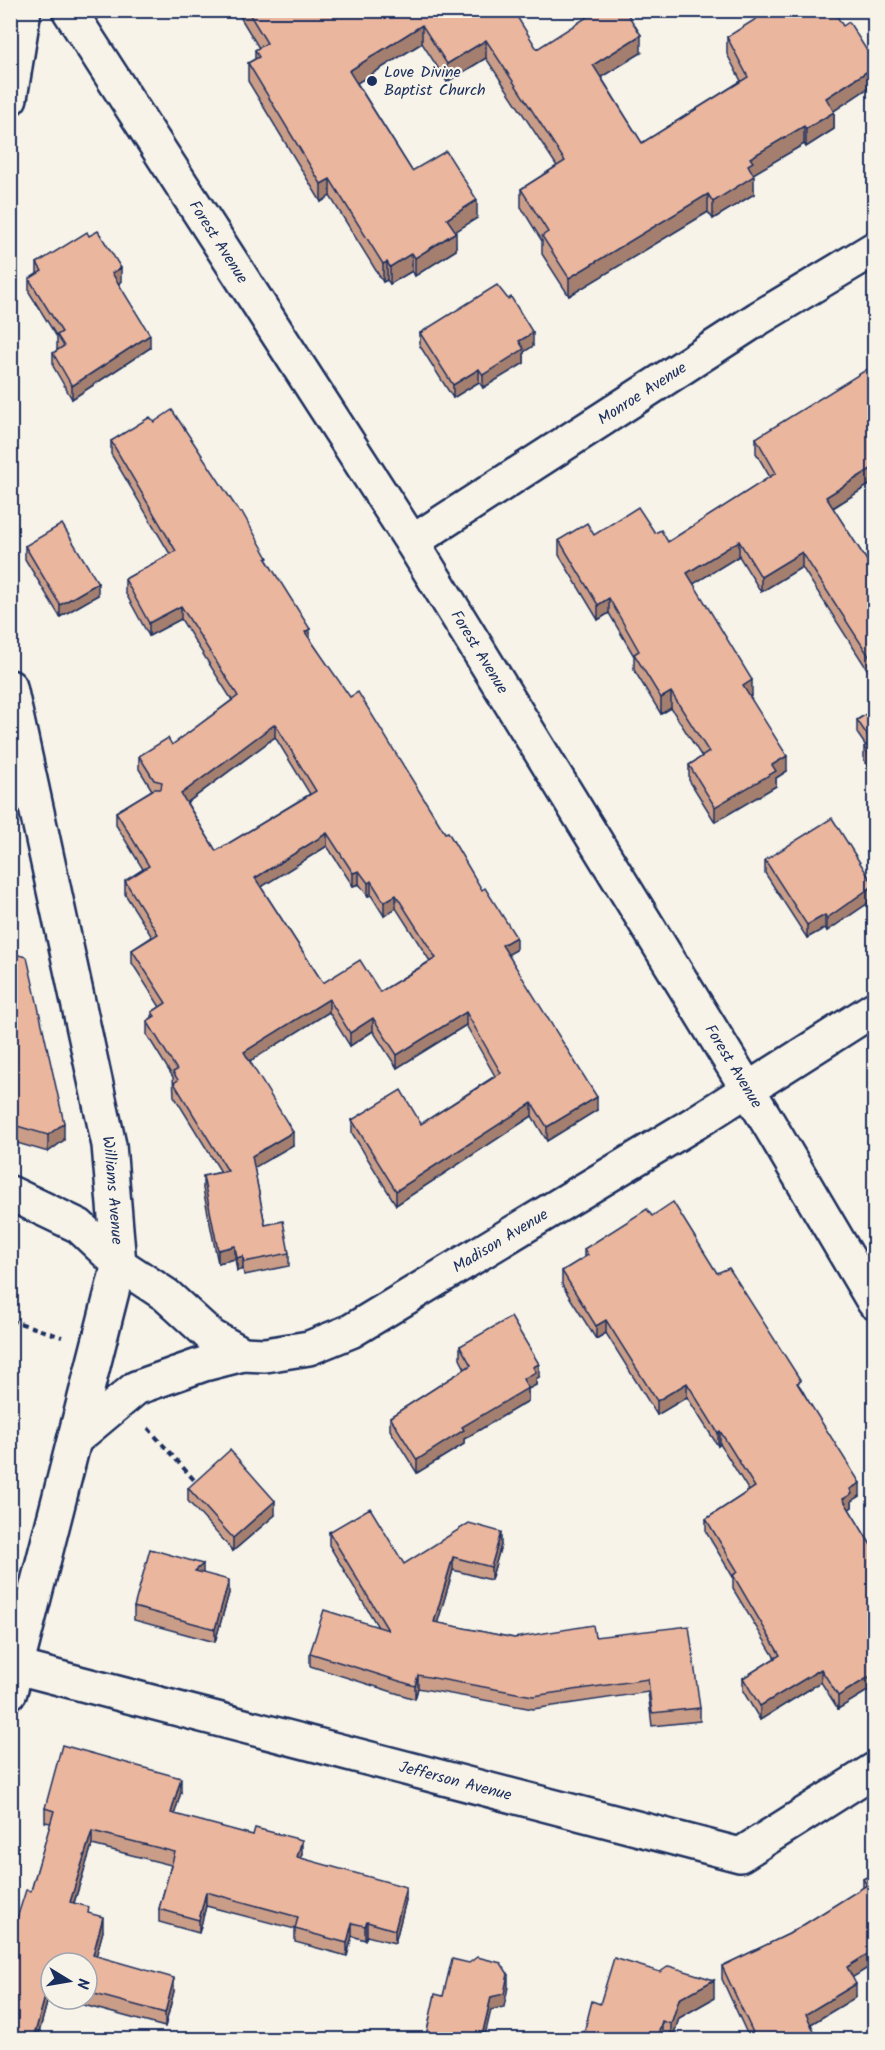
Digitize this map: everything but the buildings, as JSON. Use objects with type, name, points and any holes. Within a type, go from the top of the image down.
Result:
[{"type":"street","points":[[10,98],[24,10]]},
{"type":"street","name":"Forest Avenue","points":[[69,10],[412,542],[747,1089],[874,1302]]},
{"type":"street","name":"Monroe Avenue","points":[[412,542],[759,318],[874,249]]},
{"type":"street","name":"Williams Avenue","points":[[10,687],[108,1145],[119,1264],[14,1680]]},
{"type":"street","name":"Madison Avenue","points":[[10,1193],[78,1226],[119,1264],[166,1295],[212,1337],[243,1354],[265,1355],[309,1348],[351,1331],[874,1009]]},
{"type":"street","points":[[75,1439],[136,1388],[204,1364],[243,1354]]},
{"type":"street","name":"Jefferson Avenue","points":[[14,1680],[740,1856],[874,1770]]},
{"type":"path","points":[[10,308],[19,310]]},
{"type":"path","points":[[10,1320],[63,1338]]},
{"type":"path","points":[[142,1421],[195,1481]]},
{"type":"place","name":"Love Divine Baptist Church","points":[[372,81]]}]
